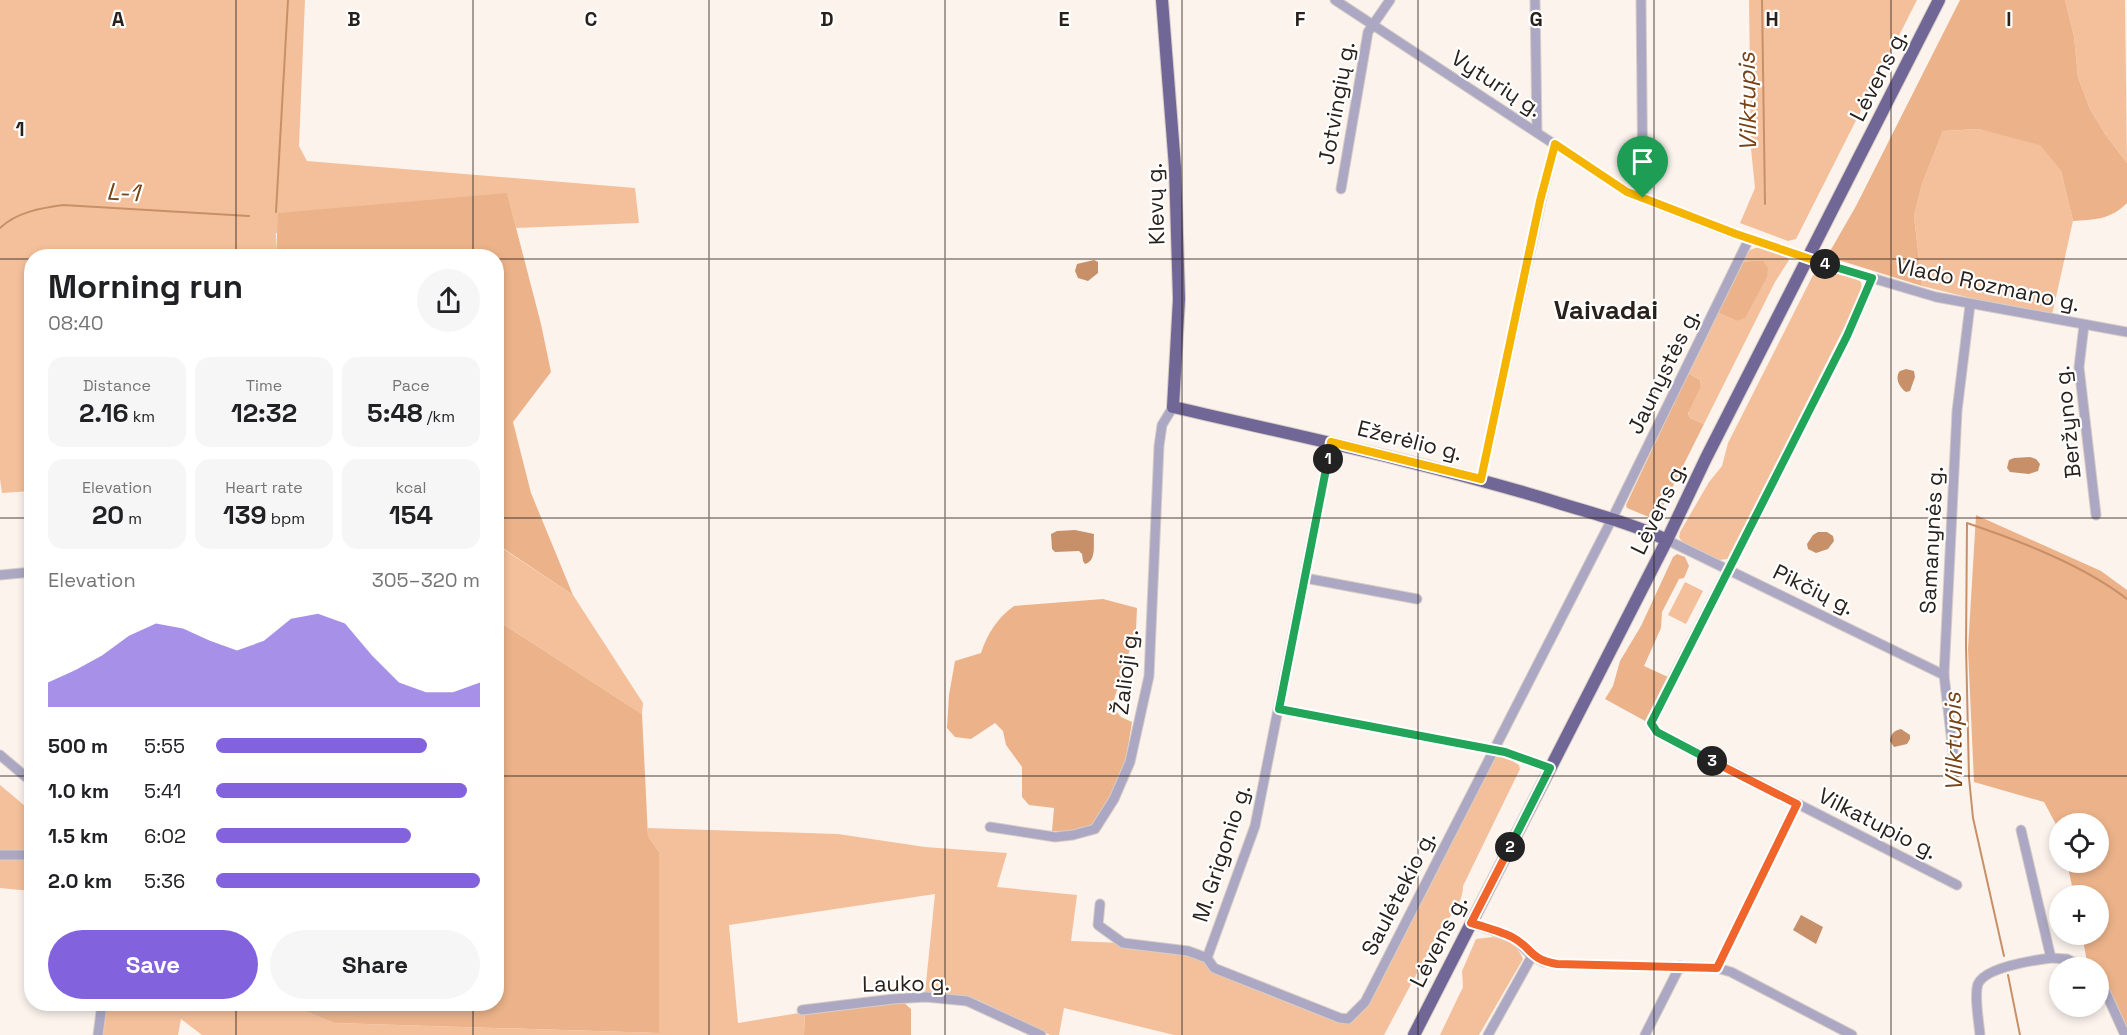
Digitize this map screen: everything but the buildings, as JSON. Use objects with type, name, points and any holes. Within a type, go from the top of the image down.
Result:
[{"type":"main road","name":"Klevų g.","points":[[1162,0],[1175,167],[1179,299],[1173,407]]},
{"type":"main road","name":"Lėvens g.","points":[[1414,1035],[1939,0]]},
{"type":"main road","name":"Ežerėlio g.","points":[[1173,407],[1331,442],[1481,479],[1612,519],[1667,540]]},
{"type":"street","name":"Vyturių g.","points":[[1335,0],[1627,192],[1808,259]]},
{"type":"street","name":"Jotvingių g.","points":[[1341,189],[1368,32],[1390,0]]},
{"type":"street","points":[[1535,0],[1536,132]]},
{"type":"street","points":[[1641,0],[1643,198]]},
{"type":"street","points":[[1481,479],[1540,201],[1555,144]]},
{"type":"street","name":"Jaunystės g.","points":[[1612,519],[1749,238]]},
{"type":"street","name":"Vlado Rozmano g.","points":[[1808,259],[1970,305],[2127,332]]},
{"type":"street","name":"Vilkatupio g.","points":[[1872,278],[1847,336],[1651,723],[1652,728],[1657,732],[1957,885]]},
{"type":"street","name":"Samanynės g.","points":[[1953,776],[1954,760],[1944,675],[1957,411],[1970,305]]},
{"type":"street","name":"Beržyno g.","points":[[2084,325],[2079,367],[2096,515]]},
{"type":"street","name":"Žalioji g.","points":[[990,827],[1055,837],[1073,836],[1095,829],[1114,799],[1130,762],[1149,676],[1159,446],[1162,425],[1173,407]]},
{"type":"street","name":"M. Grigonio g.","points":[[1207,958],[1255,826],[1331,442]]},
{"type":"street","name":"Saulėtekio g.","points":[[1100,904],[1098,925],[1123,944],[1188,951],[1207,958],[1214,968],[1340,1018],[1348,1019],[1365,1002],[1612,519]]},
{"type":"street","name":"Pikčių g.","points":[[1667,540],[1944,675]]},
{"type":"street","points":[[0,575],[24,573]]},
{"type":"street","points":[[1305,578],[1417,599]]},
{"type":"street","points":[[1279,709],[1513,754],[1550,768]]},
{"type":"street","points":[[0,755],[24,775]]},
{"type":"street","points":[[1717,968],[1797,804]]},
{"type":"street","points":[[2021,830],[2051,957]]},
{"type":"street","points":[[0,855],[24,855]]},
{"type":"street","points":[[1471,923],[1514,938],[1532,956],[1544,962],[1680,966],[1717,968],[1731,972],[1852,1035]]},
{"type":"street","points":[[1488,1035],[1532,956]]},
{"type":"street","points":[[1980,1035],[1977,994],[1978,984],[1983,978],[2011,965],[2049,958]]},
{"type":"street","points":[[1645,1035],[1680,966]]},
{"type":"street","name":"Lauko g.","points":[[802,1010],[926,997],[967,1001],[1041,1035]]},
{"type":"street","points":[[2109,1000],[2124,1035]]},
{"type":"street","points":[[98,1035],[101,1011]]},
{"type":"shaded area","points":[[0,0],[305,0],[299,146],[307,161],[635,188],[639,223],[516,228],[507,194],[276,233],[276,249],[24,249],[24,491],[2,493],[0,479]]},
{"type":"shaded area","points":[[1749,0],[1917,0],[1796,239],[1788,241],[1740,223],[1755,188],[1751,149]]},
{"type":"shaded area","points":[[1960,0],[2065,0],[2074,36],[2078,77],[2090,109],[2127,163],[2127,203],[2109,215],[2073,221],[2061,171],[2040,145],[1978,129],[1943,131],[1922,184],[1914,216],[1922,286],[1832,258],[1829,253],[1856,206]]},
{"type":"shaded area","points":[[2065,0],[2125,0],[2127,163],[2090,109],[2078,77],[2074,36]]},
{"type":"shaded area","points":[[1978,129],[2040,144],[2061,171],[2073,221],[2052,315],[1922,286],[1914,216],[1922,184],[1943,131]]},
{"type":"shaded area","points":[[507,193],[551,372],[513,422],[531,493],[573,595],[504,549],[504,249],[276,249],[278,213]]},
{"type":"shaded area","points":[[1758,247],[1786,255],[1789,260],[1775,282],[1704,424],[1690,418],[1688,412],[1701,387],[1700,380],[1688,373],[1718,313],[1737,321],[1763,261],[1742,262],[1750,250]]},
{"type":"shaded area","points":[[1094,260],[1098,262],[1098,273],[1088,281],[1078,278],[1075,271],[1077,264]]},
{"type":"shaded area","points":[[1763,261],[1768,268],[1767,277],[1745,318],[1737,321],[1718,313],[1742,262]]},
{"type":"shaded area","points":[[1827,271],[1855,278],[1861,282],[1862,292],[1728,559],[1719,560],[1682,542],[1679,537],[1680,532],[1709,482],[1722,466],[1728,443],[1813,275]]},
{"type":"shaded area","points":[[1906,369],[1914,371],[1915,377],[1910,391],[1906,392],[1900,385],[1898,374]]},
{"type":"shaded area","points":[[1688,373],[1700,380],[1701,387],[1688,413],[1690,418],[1704,424],[1656,520],[1627,508],[1626,505]]},
{"type":"shaded area","points":[[2030,457],[2036,459],[2040,464],[2038,471],[2029,474],[2010,472],[2007,468],[2009,460]]},
{"type":"shaded area","points":[[1976,515],[2101,571],[2127,590],[2127,1035],[2109,1001],[2109,957],[2086,957],[2084,945],[2109,945],[2109,885],[2072,885],[2069,873],[2109,873],[2109,813],[2050,813],[2044,802],[1974,782],[1968,649]]},
{"type":"shaded area","points":[[1075,530],[1094,534],[1093,556],[1085,564],[1079,551],[1055,552],[1052,549],[1051,534],[1057,531]]},
{"type":"shaded area","points":[[1818,532],[1827,532],[1833,536],[1834,541],[1828,549],[1816,553],[1808,549],[1807,544]]},
{"type":"shaded area","points":[[504,549],[573,595],[643,703],[642,714],[504,625]]},
{"type":"shaded area","points":[[1677,554],[1685,557],[1689,566],[1684,578],[1679,579],[1662,612],[1661,628],[1644,666],[1668,677],[1645,721],[1605,699],[1613,686],[1620,661],[1641,626],[1673,557]]},
{"type":"shaded area","points":[[1685,582],[1703,591],[1686,624],[1668,615]]},
{"type":"shaded area","points":[[1103,599],[1137,608],[1136,630],[1112,706],[1121,717],[1132,722],[1124,772],[1097,821],[1087,828],[1073,832],[1052,831],[1054,808],[1029,805],[1022,797],[1022,767],[1006,745],[1003,731],[995,723],[971,739],[955,737],[947,728],[949,695],[955,661],[981,653],[994,626],[1014,606]]},
{"type":"shaded area","points":[[504,625],[642,714],[648,836],[659,852],[659,1033],[334,1023],[305,1011],[504,1011]]},
{"type":"shaded area","points":[[1901,729],[1910,735],[1910,739],[1907,744],[1894,747],[1890,741],[1891,736]]},
{"type":"shaded area","points":[[1494,750],[1519,765],[1520,769],[1463,886],[1459,903],[1442,926],[1384,1035],[1174,1035],[1064,1008],[1059,1035],[1050,1035],[978,1000],[925,993],[935,894],[729,925],[738,1023],[805,1012],[804,1035],[202,1035],[181,1019],[178,1035],[94,1035],[97,1011],[306,1011],[334,1023],[659,1033],[659,852],[648,836],[648,828],[838,834],[925,847],[1007,853],[997,887],[1077,895],[1071,941],[1123,943],[1207,958],[1214,969],[1340,1018],[1354,1014]]},
{"type":"shaded area","points":[[0,785],[24,805],[24,890],[0,888]]},
{"type":"shaded area","points":[[1801,915],[1823,927],[1816,944],[1793,930]]},
{"type":"shaded area","points":[[1493,937],[1511,943],[1523,959],[1479,1035],[1440,1035],[1463,987],[1462,971],[1476,939]]},
{"type":"shaded area","points":[[901,1000],[911,1009],[911,1035],[804,1035],[805,1012]]},
{"type":"waterway","name":"L-1","points":[[276,212],[288,0]]},
{"type":"waterway","name":"Vilktupis","points":[[1762,0],[1765,204]]},
{"type":"waterway","name":"L-1","points":[[0,228],[22,214],[63,205],[249,216]]},
{"type":"waterway","name":"Vilktupis","points":[[2004,956],[1973,818],[1969,778],[1966,646],[1967,523],[2029,546],[2071,565],[2091,575],[2127,599]]},
{"type":"waterway","name":"Vilktupis","points":[[2008,975],[2020,1035]]},
{"type":"district","name":"Vaivadai","points":[[1606,310]]},
{"type":"route","points":[[1555,144],[1627,192],[1643,198],[1736,234],[1872,278],[1847,336],[1651,723],[1652,728],[1657,732],[1797,804],[1717,968],[1544,962],[1532,956],[1514,938],[1471,923],[1550,768],[1505,752],[1279,709],[1331,442],[1481,479],[1540,201],[1555,144]]}]
